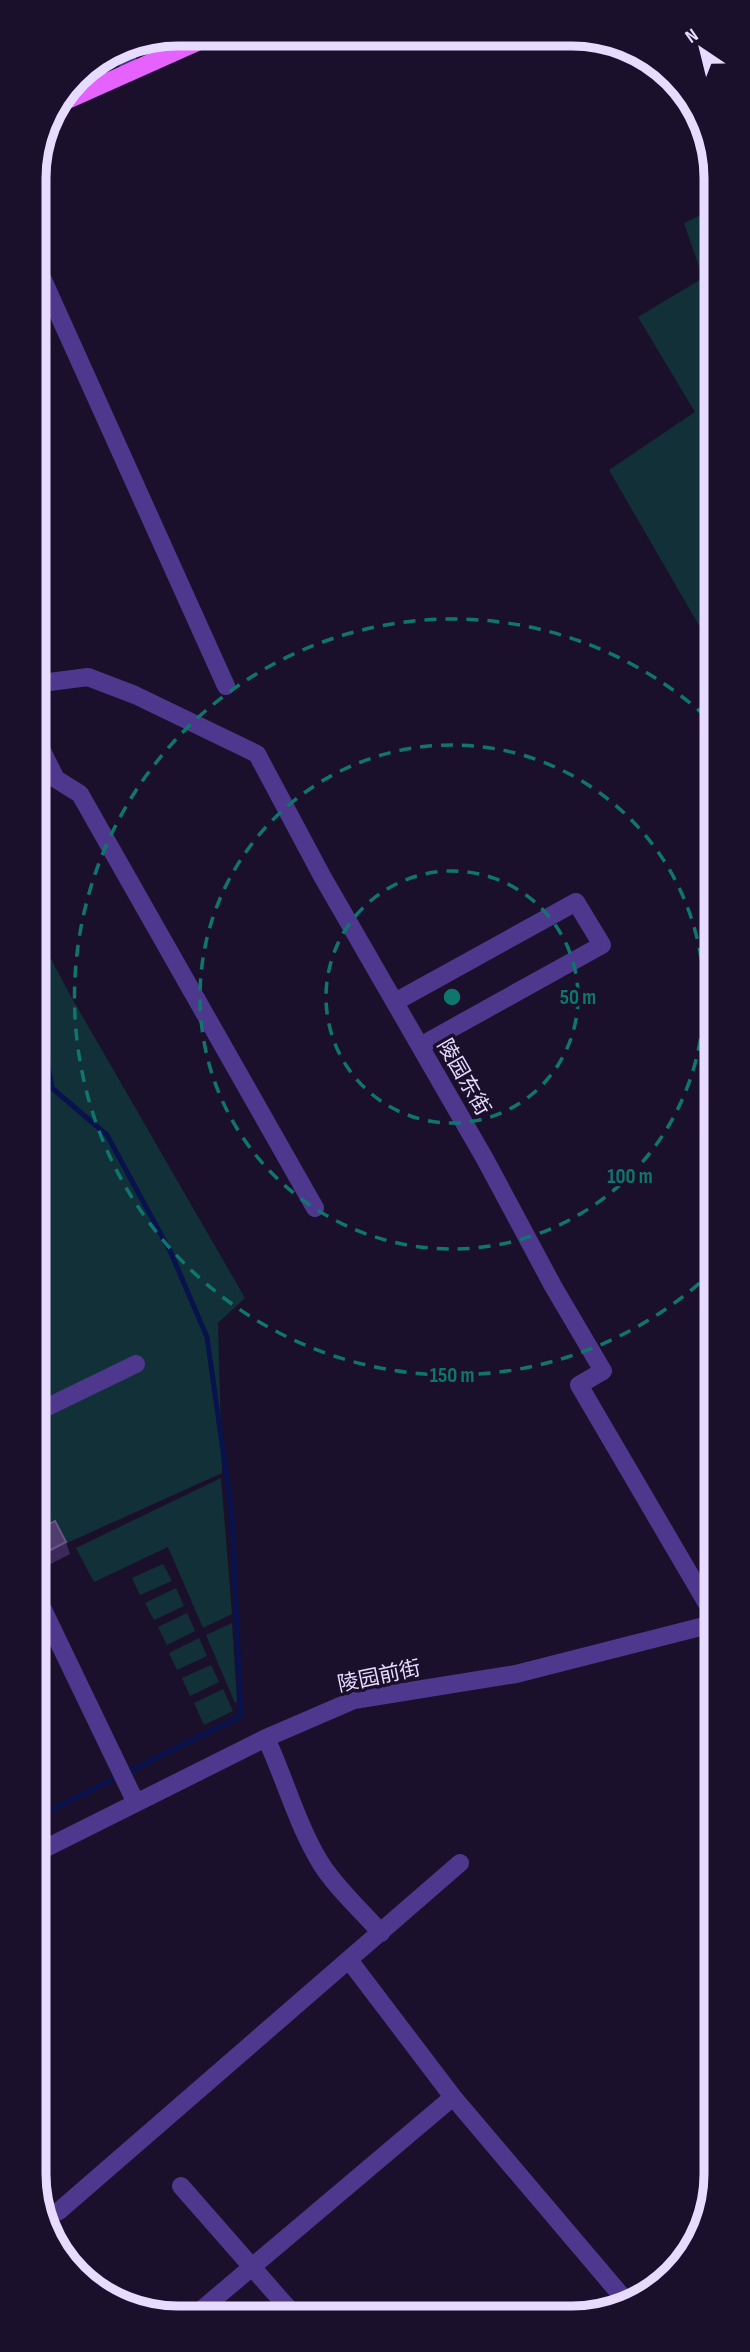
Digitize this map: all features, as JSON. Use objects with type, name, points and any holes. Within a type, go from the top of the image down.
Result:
[{"type":"main road","points":[[73,98],[187,46]]},
{"type":"street","points":[[126,56],[130,72]]},
{"type":"street","points":[[46,287],[226,686]]},
{"type":"street","name":"陵园东街","points":[[46,682],[88,677],[135,695],[257,754],[322,876],[485,1158],[553,1286],[603,1371],[579,1385],[704,1600]]},
{"type":"street","points":[[46,759],[56,779],[80,793],[315,1208]]},
{"type":"street","points":[[395,1002],[576,902],[602,945],[421,1046]]},
{"type":"street","points":[[46,1408],[136,1364]]},
{"type":"street","points":[[46,1616],[136,1803]]},
{"type":"street","name":"陵园前街","points":[[46,1848],[266,1738],[354,1700],[516,1674],[704,1624]]},
{"type":"street","points":[[266,1738],[285,1779],[302,1829],[322,1866],[381,1933]]},
{"type":"street","points":[[51,2214],[59,2211],[460,1863]]},
{"type":"street","points":[[349,1960],[453,2097],[622,2296]]},
{"type":"street","points":[[206,2306],[453,2097]]},
{"type":"street","points":[[181,2186],[286,2306]]},
{"type":"green space","points":[[704,214],[704,634],[609,470],[695,412],[638,317],[703,278],[684,223]]},
{"type":"green space","points":[[46,950],[245,1298],[218,1323],[222,1473],[65,1544],[46,1545]]},
{"type":"green space","points":[[221,1478],[232,1614],[203,1628],[168,1547],[94,1582],[76,1548]]},
{"type":"green space","points":[[163,1564],[172,1581],[140,1595],[132,1578]]},
{"type":"green space","points":[[176,1588],[184,1606],[154,1620],[145,1603]]},
{"type":"green space","points":[[187,1613],[195,1631],[167,1645],[158,1627]]},
{"type":"green space","points":[[232,1623],[237,1701],[235,1703],[206,1635]]},
{"type":"green space","points":[[199,1638],[207,1656],[177,1670],[169,1653]]},
{"type":"green space","points":[[211,1665],[219,1682],[190,1696],[182,1678]]},
{"type":"green space","points":[[223,1689],[233,1711],[204,1725],[194,1703]]},
{"type":"building","points":[[55,1521],[66,1542],[46,1552],[46,1526]]},
{"type":"waterway","points":[[46,1054],[52,1088],[107,1135],[171,1253],[207,1337],[232,1515],[241,1716],[46,1813]]}]
